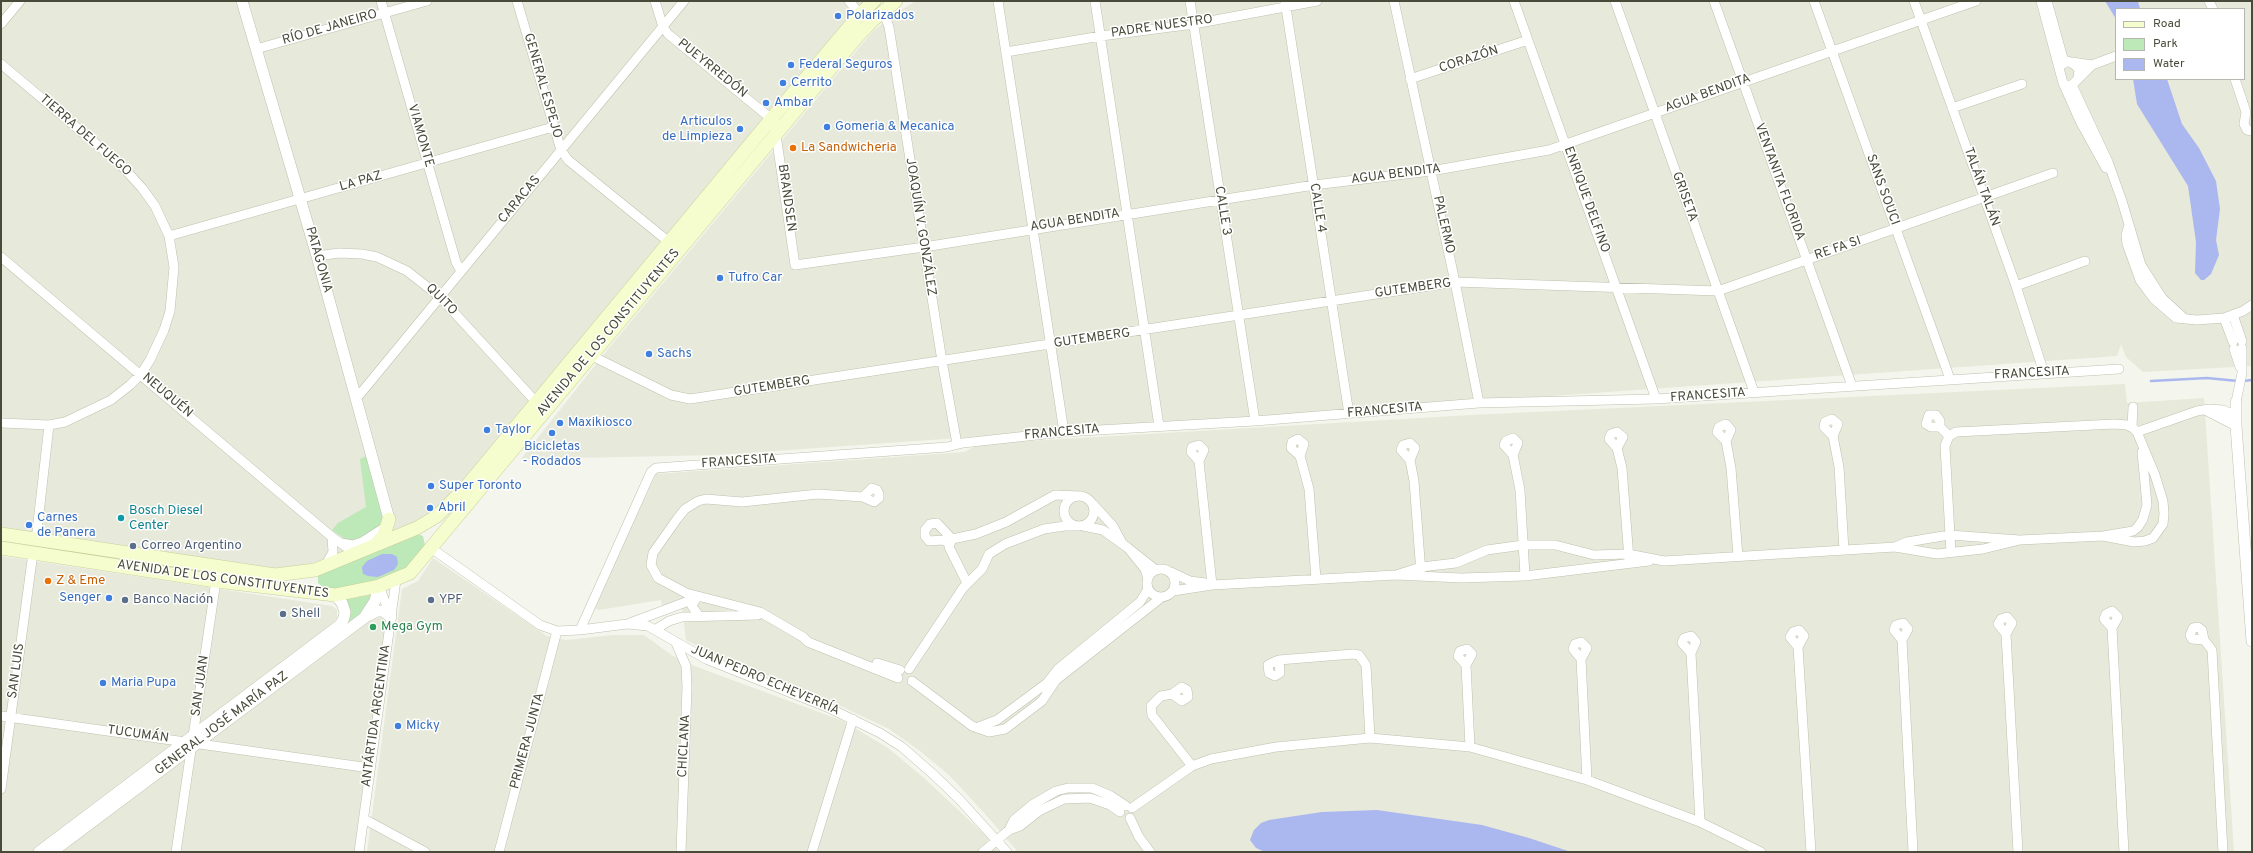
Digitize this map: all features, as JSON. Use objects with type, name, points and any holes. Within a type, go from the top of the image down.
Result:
[{"type":"main road","name":"AVENIDA DE LOS CONSTITUYENTES","points":[[1,548],[216,581],[335,595],[379,586],[410,573],[585,352],[669,242],[860,14],[874,1]]},
{"type":"main road","name":"AVENIDA DE LOS CONSTITUYENTES","points":[[1,534],[275,575],[315,570],[327,563],[411,530],[437,516],[450,504],[536,402],[585,352],[777,132],[865,28],[896,1]]},
{"type":"main road","points":[[390,519],[399,530],[426,532],[431,540],[431,548]]},
{"type":"main road","points":[[377,543],[384,535],[390,519]]},
{"type":"main road","points":[[315,570],[310,579],[312,586],[320,593]]},
{"type":"street","points":[[1,24],[20,1]]},
{"type":"street","name":"PATAGONIA","points":[[242,1],[317,256],[390,519]]},
{"type":"street","name":"VIAMONTE","points":[[381,1],[456,262],[461,271]]},
{"type":"street","name":"RÍO DE JANEIRO","points":[[256,49],[427,1]]},
{"type":"street","name":"GENERAL ESPEJO","points":[[517,1],[561,150],[568,160],[669,242]]},
{"type":"street","name":"PUEYRREDÓN","points":[[656,1],[663,27],[668,34],[772,118]]},
{"type":"street","name":"CARACAS","points":[[356,399],[684,1]]},
{"type":"street","points":[[849,1],[860,14]]},
{"type":"street","points":[[998,1],[1064,432]]},
{"type":"street","points":[[1095,1],[1159,426]]},
{"type":"street","name":"CALLE 3","points":[[1190,1],[1255,421]]},
{"type":"street","name":"PADRE NUESTRO","points":[[1006,52],[1101,36],[1194,24],[1286,4],[1317,1]]},
{"type":"street","name":"PALERMO","points":[[1394,1],[1455,282],[1479,403]]},
{"type":"street","name":"ENRIQUE DELFINO","points":[[1514,1],[1617,286],[1656,399]]},
{"type":"street","name":"GRISETA","points":[[1615,1],[1754,392]]},
{"type":"street","name":"VENTANITA FLORIDA","points":[[1714,1],[1852,386]]},
{"type":"street","name":"SANS SOUCI","points":[[1814,1],[1950,379]]},
{"type":"street","name":"TALÁN TALÁN","points":[[1914,1],[2016,286],[2044,374]]},
{"type":"street","name":"AGUA BENDITA","points":[[795,265],[924,247],[1127,213],[1314,185],[1431,171],[1549,150],[1976,1]]},
{"type":"street","points":[[2041,1],[2065,64],[2092,146],[2103,166],[2112,175],[2122,201],[2128,227],[2147,278],[2162,298],[2185,319],[2207,320],[2229,316],[2252,306]]},
{"type":"street","points":[[2047,1],[2065,64],[2078,70],[2071,82]]},
{"type":"street","name":"CALLE 4","points":[[1286,4],[1349,414]]},
{"type":"street","name":"JOAQUÍN V. GONZÁLEZ","points":[[883,11],[889,27],[942,361],[957,444]]},
{"type":"street","name":"CORAZÓN","points":[[1410,79],[1528,40]]},
{"type":"street","points":[[2071,82],[2092,65],[2115,56]]},
{"type":"street","name":"TIERRA DEL FUEGO","points":[[1,64],[130,174],[155,206],[169,236],[174,267],[170,311],[157,346],[141,374],[111,400],[65,422],[49,425],[1,423]]},
{"type":"street","points":[[2065,64],[2092,65]]},
{"type":"street","points":[[2235,80],[2249,112],[2244,124],[2247,130],[2252,131]]},
{"type":"street","points":[[1952,108],[2022,84]]},
{"type":"street","points":[[772,118],[777,132]]},
{"type":"street","name":"LA PAZ","points":[[169,236],[553,127]]},
{"type":"street","name":"BRANDSEN","points":[[777,132],[795,265]]},
{"type":"street","name":"RE FA SI","points":[[1617,286],[1718,291],[2053,173]]},
{"type":"street","name":"QUITO","points":[[317,256],[339,254],[377,257],[408,271],[440,297],[536,402]]},
{"type":"street","name":"NEUQUÉN","points":[[1,257],[332,537],[355,553]]},
{"type":"street","points":[[2016,286],[2085,261]]},
{"type":"street","name":"GUTEMBERG","points":[[585,352],[671,395],[690,399],[1145,331],[1332,300],[1455,282],[1617,286]]},
{"type":"street","points":[[2229,316],[2238,345],[2242,373],[2237,398],[2236,420],[2252,641]]},
{"type":"street","name":"FRANCESITA","points":[[580,630],[652,469],[947,447],[957,444],[1064,432],[1255,421],[1479,403],[1656,399],[2119,369]]},
{"type":"street","points":[[2103,536],[2134,542],[2145,541],[2153,538],[2163,524],[2164,514],[2160,489],[2141,442],[2134,430],[2133,407]]},
{"type":"street","points":[[1951,553],[1945,446],[1949,436],[1956,432],[2114,424],[2134,430],[2204,410],[2224,410],[2236,420]]},
{"type":"street","points":[[36,540],[49,425]]},
{"type":"street","points":[[1940,427],[1949,436]]},
{"type":"street","points":[[1833,436],[1839,466],[1844,550]]},
{"type":"street","points":[[1726,441],[1733,479],[1738,556]]},
{"type":"street","points":[[1895,547],[1907,542],[1949,535],[2020,540],[2103,536],[2133,531],[2143,519],[2147,505],[2141,442]]},
{"type":"street","points":[[1617,448],[1626,506],[1629,565]]},
{"type":"street","points":[[1513,455],[1520,490],[1525,576]]},
{"type":"street","points":[[1300,456],[1311,503],[1316,579]]},
{"type":"street","points":[[1410,460],[1416,498],[1422,576]]},
{"type":"street","points":[[1199,461],[1212,585]]},
{"type":"street","points":[[863,497],[818,494],[742,502],[706,500],[692,503],[677,519],[653,553],[651,565],[653,572],[669,585],[696,597],[708,598],[766,614],[802,637],[811,638],[903,672],[913,673],[912,680]]},
{"type":"street","points":[[967,583],[950,541],[976,534],[1006,522],[1055,495],[1081,496],[1092,503],[1113,526],[1125,545],[1145,569],[1148,584],[1154,595],[1162,597]]},
{"type":"street","points":[[1081,496],[1072,498],[1064,510],[1067,519],[1074,525],[1103,530],[1125,545],[1156,570],[1170,571],[1190,581],[1212,585]]},
{"type":"street","points":[[912,680],[905,684],[903,672],[967,583],[982,569],[986,557],[996,548],[1044,529],[1065,526],[1081,526],[1093,517],[1092,503]]},
{"type":"street","points":[[340,543],[353,545],[362,542],[380,533],[390,519]]},
{"type":"street","points":[[327,563],[333,552],[332,537]]},
{"type":"street","points":[[1052,681],[1162,597],[1173,591],[1212,585],[1396,575],[1461,578],[1525,576],[1629,565],[1655,560],[1895,547],[1925,554],[1951,553],[1983,549],[2020,540]]},
{"type":"street","points":[[1396,575],[1421,567],[1456,563],[1487,550],[1523,545],[1555,545],[1594,555],[1628,554],[1655,560]]},
{"type":"street","name":"JUAN PEDRO ECHEVERRÍA","points":[[431,548],[534,622],[557,631],[580,630],[627,624],[656,629],[706,659],[853,719],[893,740],[934,774],[1007,852]]},
{"type":"street","name":"SAN LUIS","points":[[1,789],[33,553]]},
{"type":"street","name":"SAN JUAN","points":[[176,852],[218,567]]},
{"type":"street","points":[[912,680],[976,728],[989,732],[1005,729],[1042,701],[1058,669],[1140,602],[1156,570]]},
{"type":"street","points":[[1170,571],[1176,583],[1173,591]]},
{"type":"street","name":"ANTÁRTIDA ARGENTINA","points":[[359,852],[396,580]]},
{"type":"street","points":[[379,586],[391,617]]},
{"type":"street","name":"GENERAL JOSÉ MARÍA PAZ","points":[[39,852],[364,618],[375,600],[379,586]]},
{"type":"street","name":"GENERAL JOSÉ MARÍA PAZ","points":[[52,852],[340,625],[344,618],[345,612],[342,603],[335,595]]},
{"type":"street","points":[[696,597],[693,610],[703,616]]},
{"type":"street","points":[[627,624],[696,597]]},
{"type":"street","points":[[703,616],[712,608],[708,598]]},
{"type":"street","points":[[364,618],[377,611],[383,611],[391,617]]},
{"type":"street","points":[[656,629],[669,621],[703,616],[766,614]]},
{"type":"street","points":[[2112,628],[2124,852]]},
{"type":"street","name":"PRIMERA JUNTA","points":[[499,852],[557,631]]},
{"type":"street","points":[[2006,634],[2018,852]]},
{"type":"street","points":[[1902,640],[1913,852]]},
{"type":"street","points":[[2204,640],[2212,650],[2223,852]]},
{"type":"street","name":"CHICLANA","points":[[675,641],[686,666],[688,686],[680,852]]},
{"type":"street","points":[[1798,647],[1811,852]]},
{"type":"street","points":[[1690,653],[1700,822]]},
{"type":"street","points":[[1279,660],[1353,654],[1359,655],[1366,665],[1370,738]]},
{"type":"street","points":[[1580,659],[1588,780]]},
{"type":"street","points":[[1466,665],[1470,747]]},
{"type":"street","points":[[1172,694],[1166,694],[1156,699],[1151,706],[1152,715],[1192,766]]},
{"type":"street","name":"TUCUMÁN","points":[[1,716],[370,768]]},
{"type":"street","points":[[812,852],[853,719]]},
{"type":"street","points":[[1150,852],[1139,836],[1130,818],[1124,818],[1126,809],[1192,766],[1221,757],[1276,747],[1370,738],[1470,747],[1588,780],[1700,822],[1761,852]]},
{"type":"street","points":[[984,852],[1009,830],[1020,826],[1052,803],[1075,797],[1098,800],[1126,809]]},
{"type":"street","points":[[364,819],[425,852]]},
{"type":"shaded area","points":[[1,1],[864,1],[451,494],[427,517],[322,560],[292,569],[275,571],[1,531]]},
{"type":"shaded area","points":[[916,1],[2252,1],[2252,366],[2143,372],[2126,357],[2121,344],[2117,356],[718,455],[521,459],[608,349],[873,31],[896,13]]},
{"type":"shaded area","points":[[2125,384],[2127,403],[2204,398],[2234,852],[1018,852],[950,776],[920,751],[889,729],[830,701],[711,653],[686,640],[681,602],[662,606],[661,600],[599,610],[594,608],[656,474],[965,452],[978,444],[1471,415]]},
{"type":"shaded area","points":[[1,556],[332,606],[337,610],[337,618],[331,625],[32,852],[1,852]]},
{"type":"shaded area","points":[[433,558],[547,636],[566,640],[613,635],[644,635],[673,656],[697,667],[843,721],[888,748],[924,778],[986,836],[999,852],[367,852],[402,589],[418,581]]},
{"type":"shaded area","points":[[375,615],[387,618],[354,852],[58,852]]},
{"type":"green space","points":[[366,456],[385,520],[384,525],[362,540],[348,541],[332,530],[338,523],[366,507],[360,459]]},
{"type":"green space","points":[[417,534],[423,536],[425,545],[406,569],[375,581],[336,589],[323,587],[318,583],[318,574]]},
{"type":"green space","points":[[375,594],[365,612],[341,629],[343,600]]},
{"type":"water","points":[[2105,1],[2138,1],[2140,8],[2115,8],[2115,17]]},
{"type":"water","points":[[2133,80],[2167,80],[2182,124],[2199,148],[2216,181],[2220,209],[2216,240],[2219,255],[2211,274],[2204,280],[2201,280],[2195,273],[2196,242],[2188,186],[2137,104]]},
{"type":"water","points":[[382,554],[392,554],[397,557],[398,564],[394,570],[378,577],[363,574],[362,567],[367,561]]},
{"type":"water","points":[[1377,810],[1482,825],[1529,838],[1571,852],[1265,852],[1256,848],[1250,840],[1254,830],[1261,823],[1269,820],[1322,812]]},
{"type":"waterway","points":[[2151,381],[2207,378],[2238,381]]},
{"type":"waterway","points":[[2243,381],[2252,380]]},
{"type":"place","name":"Polarizados","points":[[838,16]]},
{"type":"place","name":"Federal Seguros","points":[[791,65]]},
{"type":"place","name":"Cerrito","points":[[783,83]]},
{"type":"place","name":"Ambar","points":[[766,103]]},
{"type":"place","name":"Gomeria & Mecanica","points":[[827,127]]},
{"type":"place","name":"Articulos de Limpieza","points":[[740,129]]},
{"type":"place","name":"La Sandwicheria","points":[[793,148]]},
{"type":"place","name":"Tufro Car","points":[[720,278]]},
{"type":"place","name":"Sachs","points":[[649,354]]},
{"type":"place","name":"Maxikiosco","points":[[560,423]]},
{"type":"place","name":"Taylor","points":[[487,430]]},
{"type":"place","name":"Bicicletas - Rodados","points":[[552,433]]},
{"type":"place","name":"Super Toronto","points":[[431,486]]},
{"type":"place","name":"Abril","points":[[430,508]]},
{"type":"place","name":"Bosch Diesel Center","points":[[121,518]]},
{"type":"place","name":"Carnes de Panera","points":[[29,525]]},
{"type":"place","name":"Correo Argentino","points":[[133,546]]},
{"type":"place","name":"Z & Eme","points":[[48,581]]},
{"type":"place","name":"Senger","points":[[109,598]]},
{"type":"place","name":"Banco Nación","points":[[125,600]]},
{"type":"place","name":"YPF","points":[[431,600]]},
{"type":"place","name":"Shell","points":[[283,614]]},
{"type":"place","name":"Mega Gym","points":[[373,627]]},
{"type":"place","name":"Maria Pupa","points":[[103,683]]},
{"type":"place","name":"Micky","points":[[398,726]]}]
